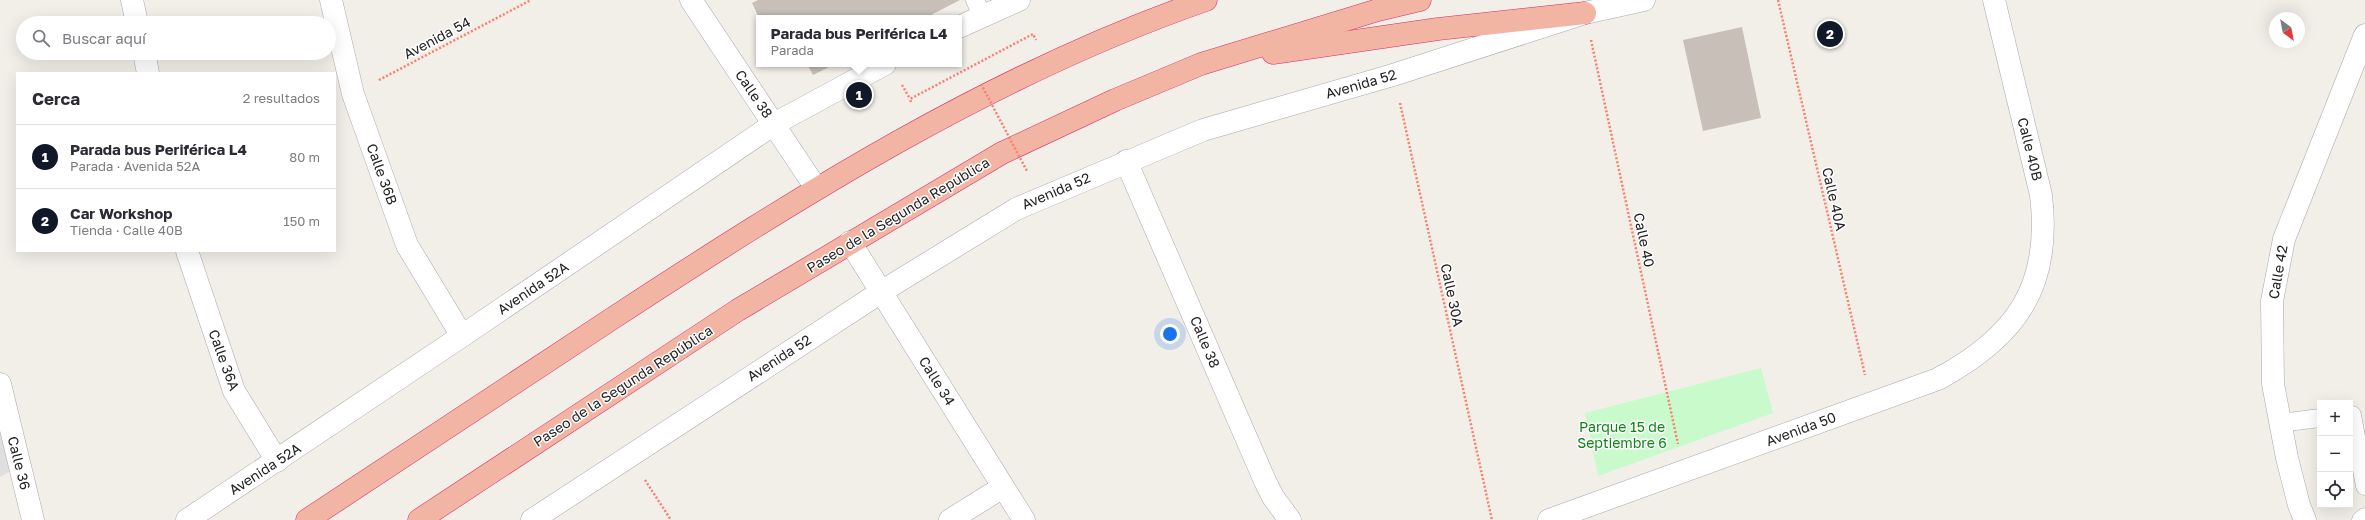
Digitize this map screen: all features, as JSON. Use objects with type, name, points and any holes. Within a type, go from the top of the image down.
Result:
[{"type":"highway","points":[[307,520],[721,247],[816,188],[925,127],[1040,67],[1165,14],[1206,0]]},
{"type":"highway","name":"Paseo de la Segunda República","points":[[419,520],[738,310],[1002,153],[1115,100],[1201,64],[1378,10],[1420,0]]},
{"type":"highway","points":[[1201,64],[1438,29],[1585,13]]},
{"type":"street","points":[[132,0],[135,16]]},
{"type":"street","name":"Calle 36B","points":[[331,0],[335,16]]},
{"type":"street","name":"Calle 38","points":[[692,0],[816,188]]},
{"type":"street","points":[[962,24],[978,8],[1019,0]]},
{"type":"street","name":"Avenida 52","points":[[532,520],[881,292],[1016,208],[1203,130],[1393,75],[1585,13],[1644,0]]},
{"type":"street","name":"Calle 40B","points":[[1994,0],[2041,195],[2044,221],[2043,248],[2037,273],[2028,298]]},
{"type":"street","name":"Calle 36B","points":[[336,21],[353,94],[407,246],[462,336]]},
{"type":"street","name":"Calle 42","points":[[2306,520],[2297,499],[2273,384],[2272,301],[2284,239],[2365,35]]},
{"type":"street","points":[[145,60],[148,72]]},
{"type":"street","name":"Avenida 52A","points":[[187,520],[277,461],[774,124],[879,67]]},
{"type":"street","name":"Calle 38","points":[[1126,161],[1265,480],[1273,497],[1290,520]]},
{"type":"street","name":"Calle 34","points":[[850,242],[1024,520]]},
{"type":"street","name":"Calle 36A","points":[[187,252],[234,390],[277,461]]},
{"type":"street","name":"Avenida 50","points":[[1549,520],[1938,379],[1967,363],[1998,339],[2012,323],[2028,298]]},
{"type":"street","name":"Calle 36","points":[[0,384],[33,520]]},
{"type":"street","points":[[950,520],[1003,487]]},
{"type":"lane","points":[[2356,414],[2365,486]]},
{"type":"lane","points":[[2280,423],[2317,418]]},
{"type":"lane","points":[[2361,520],[2365,517]]},
{"type":"path","name":"Avenida 54","points":[[353,94],[531,0]]},
{"type":"path","name":"Calle 40A","points":[[1778,0],[1872,403]]},
{"type":"path","name":"Calle 40","points":[[1585,13],[1684,472]]},
{"type":"path","name":"Calle 30A","points":[[1393,75],[1492,520]]},
{"type":"path","points":[[981,84],[1027,171]]},
{"type":"path","points":[[629,456],[671,520]]},
{"type":"shaded area","points":[[0,430],[11,471],[0,477]]},
{"type":"green space","name":"Parque 15 de Septiembre 6","points":[[1761,368],[1773,413],[1598,476],[1585,413]]},
{"type":"building","points":[[758,0],[960,0],[931,15],[758,15],[752,3]]},
{"type":"building","points":[[1742,27],[1761,118],[1703,131],[1683,40]]},
{"type":"building","points":[[809,67],[829,67],[813,75]]},
{"type":"place","name":"Car Workshop","points":[[1830,34]]},
{"type":"place","name":"Parada bus Periférica L4","points":[[859,95]]}]
